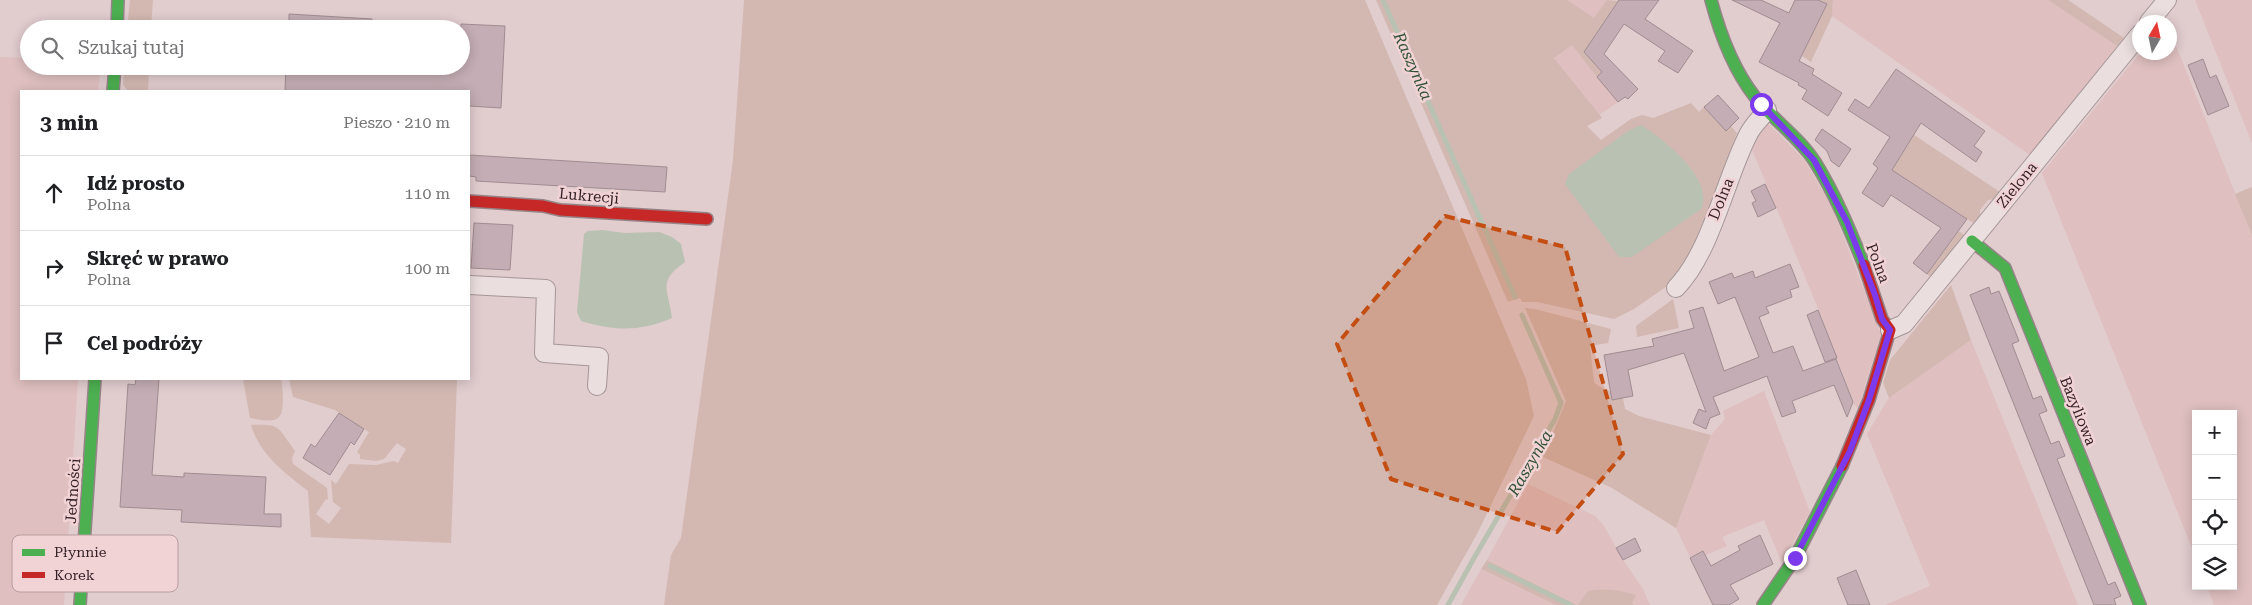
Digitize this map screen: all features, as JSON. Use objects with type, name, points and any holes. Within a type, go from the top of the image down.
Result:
[{"type":"street","points":[[117,20],[118,0]]},
{"type":"street","name":"Polna","points":[[1711,0],[1717,24],[1733,62],[1755,97],[1814,160],[1847,222],[1875,295],[1882,319],[1890,330]]},
{"type":"street","points":[[2155,15],[2167,0]]},
{"type":"street","name":"Zielona","points":[[1890,330],[1904,324],[2132,44]]},
{"type":"street","points":[[113,90],[114,75]]},
{"type":"street","name":"Dolna","points":[[1676,288],[1686,278],[1699,253],[1749,133],[1767,110]]},
{"type":"street","name":"Lukrecji","points":[[470,202],[543,206],[560,210],[707,219]]},
{"type":"street","name":"Bazyliowa","points":[[1972,241],[2004,268],[2140,605]]},
{"type":"street","points":[[470,285],[546,289],[544,353],[599,357],[597,386]]},
{"type":"street","points":[[1763,605],[1795,558],[1850,451],[1869,400],[1890,330]]},
{"type":"street","name":"Jedności","points":[[85,535],[95,380]]},
{"type":"street","name":"Jedności","points":[[80,605],[81,592]]},
{"type":"highlighted area","points":[[1445,216],[1565,247],[1623,454],[1557,532],[1391,479],[1337,344]]},
{"type":"shaded area","points":[[130,0],[153,0],[152,20],[128,20]]},
{"type":"shaded area","points":[[744,0],[1365,0],[1526,379],[1534,416],[1477,534],[1437,605],[664,605],[671,555],[681,538],[733,160]]},
{"type":"shaded area","points":[[1376,0],[1567,0],[1594,18],[1607,0],[1618,1],[1584,52],[1602,72],[1597,77],[1572,45],[1554,58],[1602,118],[1587,126],[1601,140],[1631,119],[1642,115],[1653,118],[1691,103],[1699,112],[1704,107],[1731,126],[1737,133],[1720,184],[1680,277],[1634,309],[1614,319],[1537,302],[1522,302],[1520,298],[1508,302]]},
{"type":"shaded area","points":[[1567,0],[1607,0],[1594,19]]},
{"type":"shaded area","points":[[1818,0],[1833,0],[1832,16],[1811,62],[1802,56],[1826,4]]},
{"type":"shaded area","points":[[1833,0],[2048,0],[2117,46],[2030,155],[1832,16]]},
{"type":"shaded area","points":[[2048,0],[2068,0],[2124,38],[2117,46]]},
{"type":"shaded area","points":[[2195,0],[2252,0],[2252,143]]},
{"type":"shaded area","points":[[1572,45],[1618,102],[1599,115],[1554,58]]},
{"type":"shaded area","points":[[2177,48],[2252,235],[2252,605],[2214,605],[2208,590],[2237,590],[2237,410],[2192,410],[2192,548],[2042,173],[2134,60],[2177,60]]},
{"type":"shaded area","points":[[0,57],[20,58],[20,75],[100,75],[98,90],[20,90],[20,380],[78,380],[68,535],[12,535],[12,592],[65,592],[64,605],[0,605]]},
{"type":"shaded area","points":[[124,75],[149,75],[148,90],[127,90],[123,85]]},
{"type":"shaded area","points":[[1768,123],[1805,161],[1832,207],[1881,334],[1858,409],[1854,404],[1822,318],[1751,147]]},
{"type":"shaded area","points":[[1641,125],[1662,140],[1694,173],[1701,185],[1703,197],[1701,209],[1632,257],[1619,257],[1565,184],[1569,174],[1628,131]]},
{"type":"shaded area","points":[[1914,135],[2000,192],[1995,199],[1988,200],[1980,210],[1980,217],[1975,224],[1903,177],[1889,175]]},
{"type":"shaded area","points":[[2252,187],[2252,235],[2235,194]]},
{"type":"shaded area","points":[[602,230],[625,233],[659,232],[672,237],[681,244],[685,262],[671,275],[666,286],[672,318],[638,328],[605,327],[581,321],[577,312],[584,234],[588,231]]},
{"type":"shaded area","points":[[1959,231],[1964,235],[1965,239],[1933,279],[1927,274]]},
{"type":"shaded area","points":[[1951,285],[1971,340],[1889,398],[1883,383],[1890,360]]},
{"type":"shaded area","points":[[1673,299],[1679,328],[1637,337],[1636,326]]},
{"type":"shaded area","points":[[1525,308],[1611,329],[1608,343],[1590,346],[1594,382],[1623,398],[1625,409],[1639,416],[1711,435],[1676,528],[1612,488],[1543,457],[1566,401]]},
{"type":"shaded area","points":[[1971,340],[2078,605],[1885,605],[1930,586],[1867,434],[1889,398]]},
{"type":"shaded area","points":[[243,380],[281,380],[283,406],[280,416],[268,420],[250,418]]},
{"type":"shaded area","points":[[289,380],[457,380],[451,543],[311,537],[308,491],[282,470],[267,454],[255,436],[251,425],[268,425],[278,429],[295,451],[292,458],[293,464],[327,488],[328,500],[326,499],[316,514],[329,524],[341,508],[333,502],[331,480],[336,484],[349,464],[376,465],[394,461],[398,463],[406,449],[397,443],[384,459],[376,461],[360,459],[360,455],[357,452],[369,432],[335,410],[293,397]]},
{"type":"shaded area","points":[[1764,391],[1810,512],[1782,563],[1764,520],[1722,537],[1727,546],[1706,555],[1703,551],[1690,557],[1676,528],[1711,435],[1725,419],[1723,411]]},
{"type":"shaded area","points":[[1528,484],[1595,516],[1604,526],[1623,560],[1643,589],[1650,605],[1634,605],[1588,591],[1577,605],[1487,560]]},
{"type":"shaded area","points":[[1487,560],[1577,605],[1556,605],[1481,569]]},
{"type":"shaded area","points":[[1481,569],[1556,605],[1461,605]]},
{"type":"shaded area","points":[[1612,590],[1636,595],[1632,603],[1634,605],[1577,605],[1588,591]]},
{"type":"building","points":[[1619,0],[1659,0],[1645,19],[1693,51],[1678,73],[1658,61],[1665,51],[1624,24],[1604,54],[1638,89],[1628,99],[1625,97],[1618,102],[1597,77],[1602,72],[1584,52]]},
{"type":"building","points":[[1732,0],[1761,0],[1789,13],[1795,0],[1818,0],[1827,4],[1799,61],[1814,69],[1812,74],[1842,93],[1828,116],[1802,99],[1807,90],[1798,85],[1799,83],[1759,62],[1780,23]]},
{"type":"building","points":[[289,14],[372,19],[372,20],[289,20]]},
{"type":"building","points":[[470,24],[505,26],[501,108],[470,106],[470,90],[285,90],[286,75],[470,75]]},
{"type":"building","points":[[2203,59],[2210,78],[2216,75],[2229,106],[2208,115],[2188,65]]},
{"type":"building","points":[[1896,69],[1985,131],[1974,146],[1982,152],[1976,162],[1921,123],[1892,170],[1967,219],[1927,274],[1913,263],[1941,228],[1891,195],[1883,207],[1862,193],[1878,168],[1873,164],[1890,137],[1848,110],[1855,99],[1869,108]]},
{"type":"building","points":[[1718,95],[1739,118],[1726,131],[1704,107]]},
{"type":"building","points":[[1822,129],[1851,149],[1839,167],[1831,161],[1827,151],[1815,140]]},
{"type":"building","points":[[470,155],[667,167],[665,192],[476,181],[476,177],[470,176]]},
{"type":"building","points":[[1765,184],[1776,208],[1758,217],[1752,203],[1756,201],[1751,191]]},
{"type":"building","points":[[474,223],[513,225],[510,270],[471,268]]},
{"type":"building","points":[[1790,264],[1799,287],[1790,290],[1792,297],[1766,307],[1769,313],[1759,317],[1773,353],[1793,346],[1803,371],[1836,359],[1853,402],[1847,417],[1834,385],[1792,401],[1796,412],[1782,417],[1767,376],[1713,397],[1720,414],[1710,418],[1706,429],[1693,423],[1699,409],[1706,412],[1684,353],[1628,370],[1633,396],[1612,400],[1604,355],[1654,346],[1652,339],[1694,328],[1689,311],[1703,307],[1724,371],[1759,357],[1735,297],[1718,304],[1709,282],[1732,273],[1734,278],[1753,271],[1755,278]]},
{"type":"building","points":[[1989,287],[1991,294],[1999,291],[2019,341],[2012,344],[2033,399],[2041,396],[2047,411],[2039,414],[2051,444],[2059,441],[2065,456],[2057,459],[2108,585],[2115,582],[2121,596],[2114,599],[2116,605],[2094,605],[1970,295]]},
{"type":"building","points":[[1818,310],[1837,358],[1825,362],[1807,315]]},
{"type":"building","points":[[136,380],[159,380],[152,475],[184,477],[184,473],[266,477],[264,514],[281,514],[281,527],[181,522],[182,510],[120,507],[128,384],[135,385]]},
{"type":"building","points":[[339,413],[364,429],[354,445],[351,442],[330,475],[303,458],[311,444],[315,447]]},
{"type":"building","points":[[1760,535],[1773,564],[1730,585],[1739,599],[1729,605],[1713,605],[1690,558],[1703,551],[1711,566],[1740,550],[1738,546]]},
{"type":"building","points":[[1635,538],[1641,551],[1623,560],[1616,548]]},
{"type":"building","points":[[1856,570],[1870,605],[1848,605],[1837,578]]},
{"type":"waterway","name":"Raszynka","points":[[1383,0],[1515,297]]},
{"type":"waterway","name":"Raszynka","points":[[1448,605],[1555,419],[1561,403],[1522,315]]},
{"type":"waterway","points":[[1490,566],[1571,605]]},
{"type":"traffic: fast","points":[[117,20],[118,0]]},
{"type":"traffic: fast","points":[[1711,0],[1723,38],[1740,75],[1755,97],[1802,145],[1815,162],[1836,199],[1864,265]]},
{"type":"traffic: fast","points":[[113,90],[114,75]]},
{"type":"traffic: fast","points":[[1972,241],[2005,268],[2140,605]]},
{"type":"traffic: fast","points":[[85,535],[95,380]]},
{"type":"traffic: fast","points":[[1763,605],[1795,558],[1842,466]]},
{"type":"traffic: fast","points":[[80,605],[81,592]]},
{"type":"traffic: jam","points":[[470,201],[543,206],[560,210],[707,219]]},
{"type":"traffic: jam","points":[[1842,466],[1869,400],[1890,330],[1882,319],[1864,265]]},
{"type":"route","points":[[1761,104],[1814,160],[1847,222],[1875,295],[1882,319],[1885,326],[1890,330],[1883,349],[1878,373],[1850,451],[1795,558]]}]
